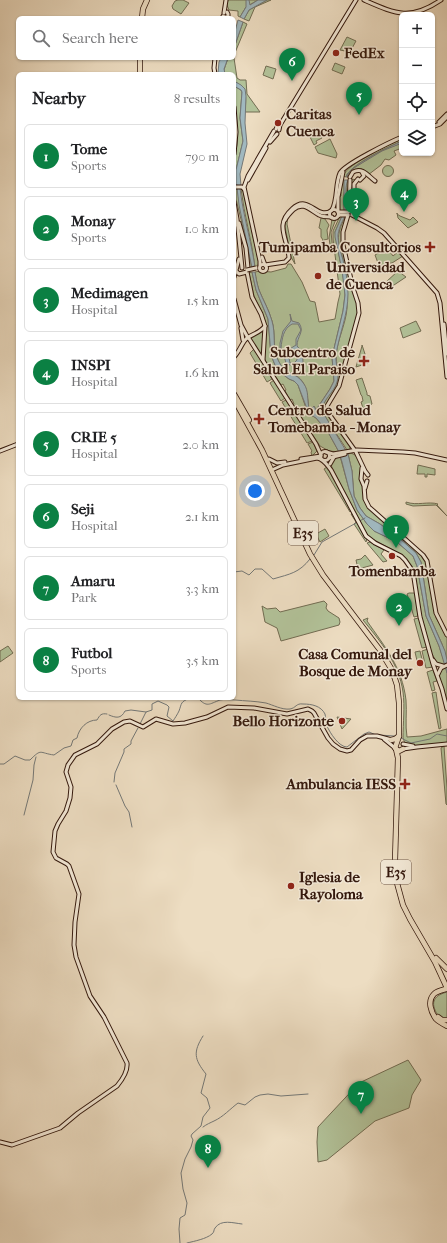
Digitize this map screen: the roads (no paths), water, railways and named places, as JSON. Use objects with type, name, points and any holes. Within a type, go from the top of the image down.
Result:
[{"type":"highway","points":[[141,16],[142,7],[146,0]]},
{"type":"highway","points":[[141,60],[141,72]]},
{"type":"highway","name":"E35","points":[[236,398],[269,458],[313,554],[324,572],[371,635],[388,661],[396,680],[399,703],[399,736],[396,746],[398,758],[395,864],[397,883],[407,915],[435,962],[447,989]]},
{"type":"highway","name":"E35","points":[[236,403],[262,450],[310,554],[323,575],[371,635]]},
{"type":"highway","points":[[391,740],[399,736]]},
{"type":"highway","points":[[396,746],[399,751],[403,750]]},
{"type":"highway","name":"E35","points":[[399,812],[398,863],[402,892],[410,913],[436,955],[447,980]]},
{"type":"highway","points":[[436,955],[447,969]]},
{"type":"highway","points":[[447,989],[436,995],[432,1004],[438,1018],[447,1020]]},
{"type":"highway","points":[[447,989],[435,993],[430,1002],[432,1011],[436,1018],[447,1026]]},
{"type":"main road","points":[[258,267],[260,260],[243,188],[248,176],[354,0]]},
{"type":"main road","points":[[364,0],[397,13],[404,14],[419,12],[441,0]]},
{"type":"main road","points":[[369,0],[398,11],[410,12],[417,11],[438,0]]},
{"type":"main road","points":[[225,16],[226,1]]},
{"type":"main road","points":[[215,60],[215,72]]},
{"type":"main road","points":[[435,125],[447,116]]},
{"type":"main road","points":[[266,266],[262,260],[246,188],[249,178],[272,138],[277,134],[275,134],[276,130]]},
{"type":"main road","points":[[332,217],[330,214],[334,204],[340,175],[344,169],[374,150],[399,138]]},
{"type":"main road","points":[[236,270],[239,274],[248,272],[262,264],[266,266],[285,263],[289,260],[290,256],[284,224],[287,217],[298,207],[306,206],[320,216],[335,218],[339,213],[338,197],[342,172],[347,167]]},
{"type":"main road","points":[[354,206],[350,191],[353,172],[360,170],[375,181]]},
{"type":"main road","points":[[350,214],[351,179],[354,173],[361,172],[364,173],[364,176],[354,184],[354,206],[345,226],[343,236],[343,245],[358,303],[359,313],[339,386],[328,403],[327,408],[329,414],[352,446],[352,451],[358,456],[368,475],[369,478],[365,489],[366,499],[369,505],[428,558],[437,612],[447,631]]},
{"type":"main road","points":[[236,186],[243,188]]},
{"type":"main road","points":[[266,266],[285,262],[289,258],[282,226],[285,216],[296,205],[307,204],[322,213],[335,210],[339,213],[350,214],[377,226],[385,232],[438,292],[442,302],[447,356]]},
{"type":"main road","points":[[236,213],[242,268]]},
{"type":"main road","points":[[350,214],[377,228],[387,237],[435,291],[440,303],[447,377]]},
{"type":"main road","points":[[237,219],[245,242],[252,293],[265,326],[263,362]]},
{"type":"main road","points":[[236,232],[239,260],[236,270]]},
{"type":"main road","points":[[258,267],[261,271],[264,271],[266,266]]},
{"type":"main road","points":[[236,270],[239,267],[248,272]]},
{"type":"main road","points":[[236,307],[243,340]]},
{"type":"main road","points":[[436,312],[441,315]]},
{"type":"main road","points":[[239,318],[263,362],[316,444],[323,460],[331,470],[359,523],[370,540],[400,556],[412,570],[418,611],[429,647],[434,661],[443,667],[438,676]]},
{"type":"main road","points":[[236,352],[243,340],[263,329],[265,326]]},
{"type":"main road","points":[[236,354],[239,352],[245,339],[249,337]]},
{"type":"main road","points":[[316,444],[329,454],[331,470]]},
{"type":"main road","points":[[0,451],[16,445]]},
{"type":"main road","points":[[314,456],[317,454],[318,448]]},
{"type":"main road","points":[[274,469],[282,464],[297,461],[317,458],[326,461],[336,455],[352,451],[414,454],[447,461]]},
{"type":"main road","points":[[297,461],[321,455],[322,453],[326,452],[336,455]]},
{"type":"main road","points":[[330,464],[332,458],[336,455]]},
{"type":"main road","points":[[269,458],[282,464]]},
{"type":"main road","points":[[362,466],[365,499],[369,507],[428,561],[436,613],[447,635]]},
{"type":"main road","points":[[362,479],[365,474],[368,475]]},
{"type":"main road","points":[[362,479],[368,481]]},
{"type":"main road","points":[[429,647],[447,709]]},
{"type":"main road","points":[[0,1142],[12,1145],[60,1128],[78,1113],[117,1086],[127,1069],[127,1063],[107,1024],[90,996],[80,970],[74,945],[75,922],[79,894],[70,868],[67,864],[56,858],[54,852],[55,831],[66,811],[70,798],[71,788],[66,772],[69,763],[75,755],[97,744],[112,728],[124,722],[130,721],[144,727],[156,719],[173,724],[185,723],[207,717],[228,707],[254,708],[287,714],[308,709],[312,710],[328,738],[340,749],[352,749],[360,740],[367,736],[391,740],[396,746]]},
{"type":"main road","points":[[382,738],[396,746]]},
{"type":"main road","points":[[403,744],[417,747]]},
{"type":"main road","points":[[403,750],[447,744]]},
{"type":"water","points":[[246,0],[249,0],[250,5],[258,0],[267,0],[249,10],[244,19],[240,17],[246,7]]},
{"type":"water","points":[[238,20],[243,22],[236,42],[236,28]]},
{"type":"water","points":[[220,60],[227,60],[224,69],[225,72],[218,72]]},
{"type":"water","points":[[236,82],[245,89],[246,96],[245,123],[247,144],[240,174],[241,186],[236,185],[236,170],[243,141],[240,118],[241,90],[236,87]]},
{"type":"water","points":[[399,142],[399,144],[382,151],[353,168],[362,162],[389,147]]},
{"type":"water","points":[[344,180],[348,180],[346,187],[347,212],[344,212]]},
{"type":"water","points":[[237,188],[240,188],[255,267],[252,268],[239,205]]},
{"type":"water","points":[[342,216],[345,216],[339,229],[338,239],[347,277],[348,302],[336,355],[338,375],[337,382],[324,403],[322,411],[348,454],[352,471],[354,496],[360,508],[366,516],[399,538],[416,553],[421,562],[429,615],[445,651],[447,673],[439,646],[426,616],[417,566],[413,556],[397,542],[374,531],[357,510],[349,489],[339,452],[328,432],[316,418],[309,414],[298,385],[277,370],[271,355],[268,319],[256,290],[252,272],[255,272],[259,290],[272,321],[275,351],[278,360],[284,369],[301,380],[306,387],[309,408],[314,406],[316,410],[334,381],[332,357],[343,311],[345,295],[342,270],[335,237],[335,232]]},
{"type":"water","points":[[290,314],[292,321],[299,323],[301,326],[301,329],[301,332],[297,343],[303,358],[302,372],[300,374],[294,369],[294,365],[286,363],[280,348],[283,331],[291,321]],"holes":[[[292,324],[298,324],[301,330],[296,339],[296,345],[285,352],[281,348],[283,338],[285,331]],[[294,350],[297,360],[294,363],[290,363],[289,358]]]},
{"type":"waterway","points":[[314,555],[322,542],[365,518]]},
{"type":"waterway","points":[[236,572],[242,571],[249,575],[255,569],[262,569],[273,579],[298,570],[310,559]]},
{"type":"waterway","points":[[140,724],[146,712],[152,710],[152,704],[158,701],[169,707],[167,716],[173,721],[182,703],[186,700]]},
{"type":"waterway","points":[[200,700],[206,704],[211,704],[220,700]]},
{"type":"waterway","points":[[220,700],[225,700]]},
{"type":"waterway","points":[[225,700],[262,702],[287,709],[301,704],[316,706],[325,714],[327,726],[333,736],[341,745],[347,747],[364,734],[369,732],[376,735]]},
{"type":"waterway","points":[[109,715],[118,717],[125,711],[131,710],[146,712]]},
{"type":"waterway","points":[[0,764],[4,764],[15,756],[25,760],[30,760],[41,752],[54,755],[64,748],[71,746],[73,740],[77,738],[84,725],[90,721],[97,720],[102,714],[107,714]]},
{"type":"waterway","points":[[114,782],[115,773],[124,749],[131,744],[131,741],[138,728]]},
{"type":"waterway","points":[[401,738],[411,743],[430,739],[437,734],[447,736]]},
{"type":"waterway","points":[[379,735],[394,736]]},
{"type":"waterway","points":[[24,815],[33,780],[36,757]]},
{"type":"waterway","points":[[116,785],[129,812],[132,827]]},
{"type":"waterway","points":[[180,1243],[180,1218],[185,1215],[187,1203],[181,1173],[193,1140],[191,1136],[201,1126],[203,1117],[210,1108],[207,1098],[201,1093],[206,1074],[199,1064],[196,1055],[196,1051],[203,1036]]},
{"type":"waterway","points":[[203,1127],[220,1117],[238,1103],[245,1105],[260,1095],[268,1094],[281,1096],[308,1094]]},
{"type":"waterway","points":[[187,1243],[210,1236],[220,1223],[227,1222],[242,1224]]},
{"type":"place","name":"FedEx","points":[[336,53]]},
{"type":"place","name":"Seji","points":[[292,81]]},
{"type":"place","name":"CRIE 5","points":[[359,115]]},
{"type":"place","name":"Caritas Cuenca","points":[[278,123]]},
{"type":"place","name":"INSPI","points":[[404,212]]},
{"type":"place","name":"Medimagen","points":[[356,221]]},
{"type":"place","name":"Tumipamba Consultorios","points":[[430,247]]},
{"type":"place","name":"Universidad de Cuenca","points":[[318,276]]},
{"type":"place","name":"Subcentro de Salud El Paraiso","points":[[364,361]]},
{"type":"place","name":"Centro de Salud Tomebamba - Monay","points":[[259,419]]},
{"type":"place","name":"Tome","points":[[396,548]]},
{"type":"place","name":"Tomenbamba","points":[[392,556]]},
{"type":"place","name":"Monay","points":[[399,626]]},
{"type":"place","name":"Casa Comunal del Bosque de Monay","points":[[420,663]]},
{"type":"place","name":"Bello Horizonte","points":[[342,721]]},
{"type":"place","name":"Ambulancia IESS","points":[[405,784]]},
{"type":"place","name":"Iglesia de Rayoloma","points":[[291,886]]},
{"type":"place","name":"Amaru","points":[[361,1114]]},
{"type":"place","name":"Futbol","points":[[208,1168]]}]
